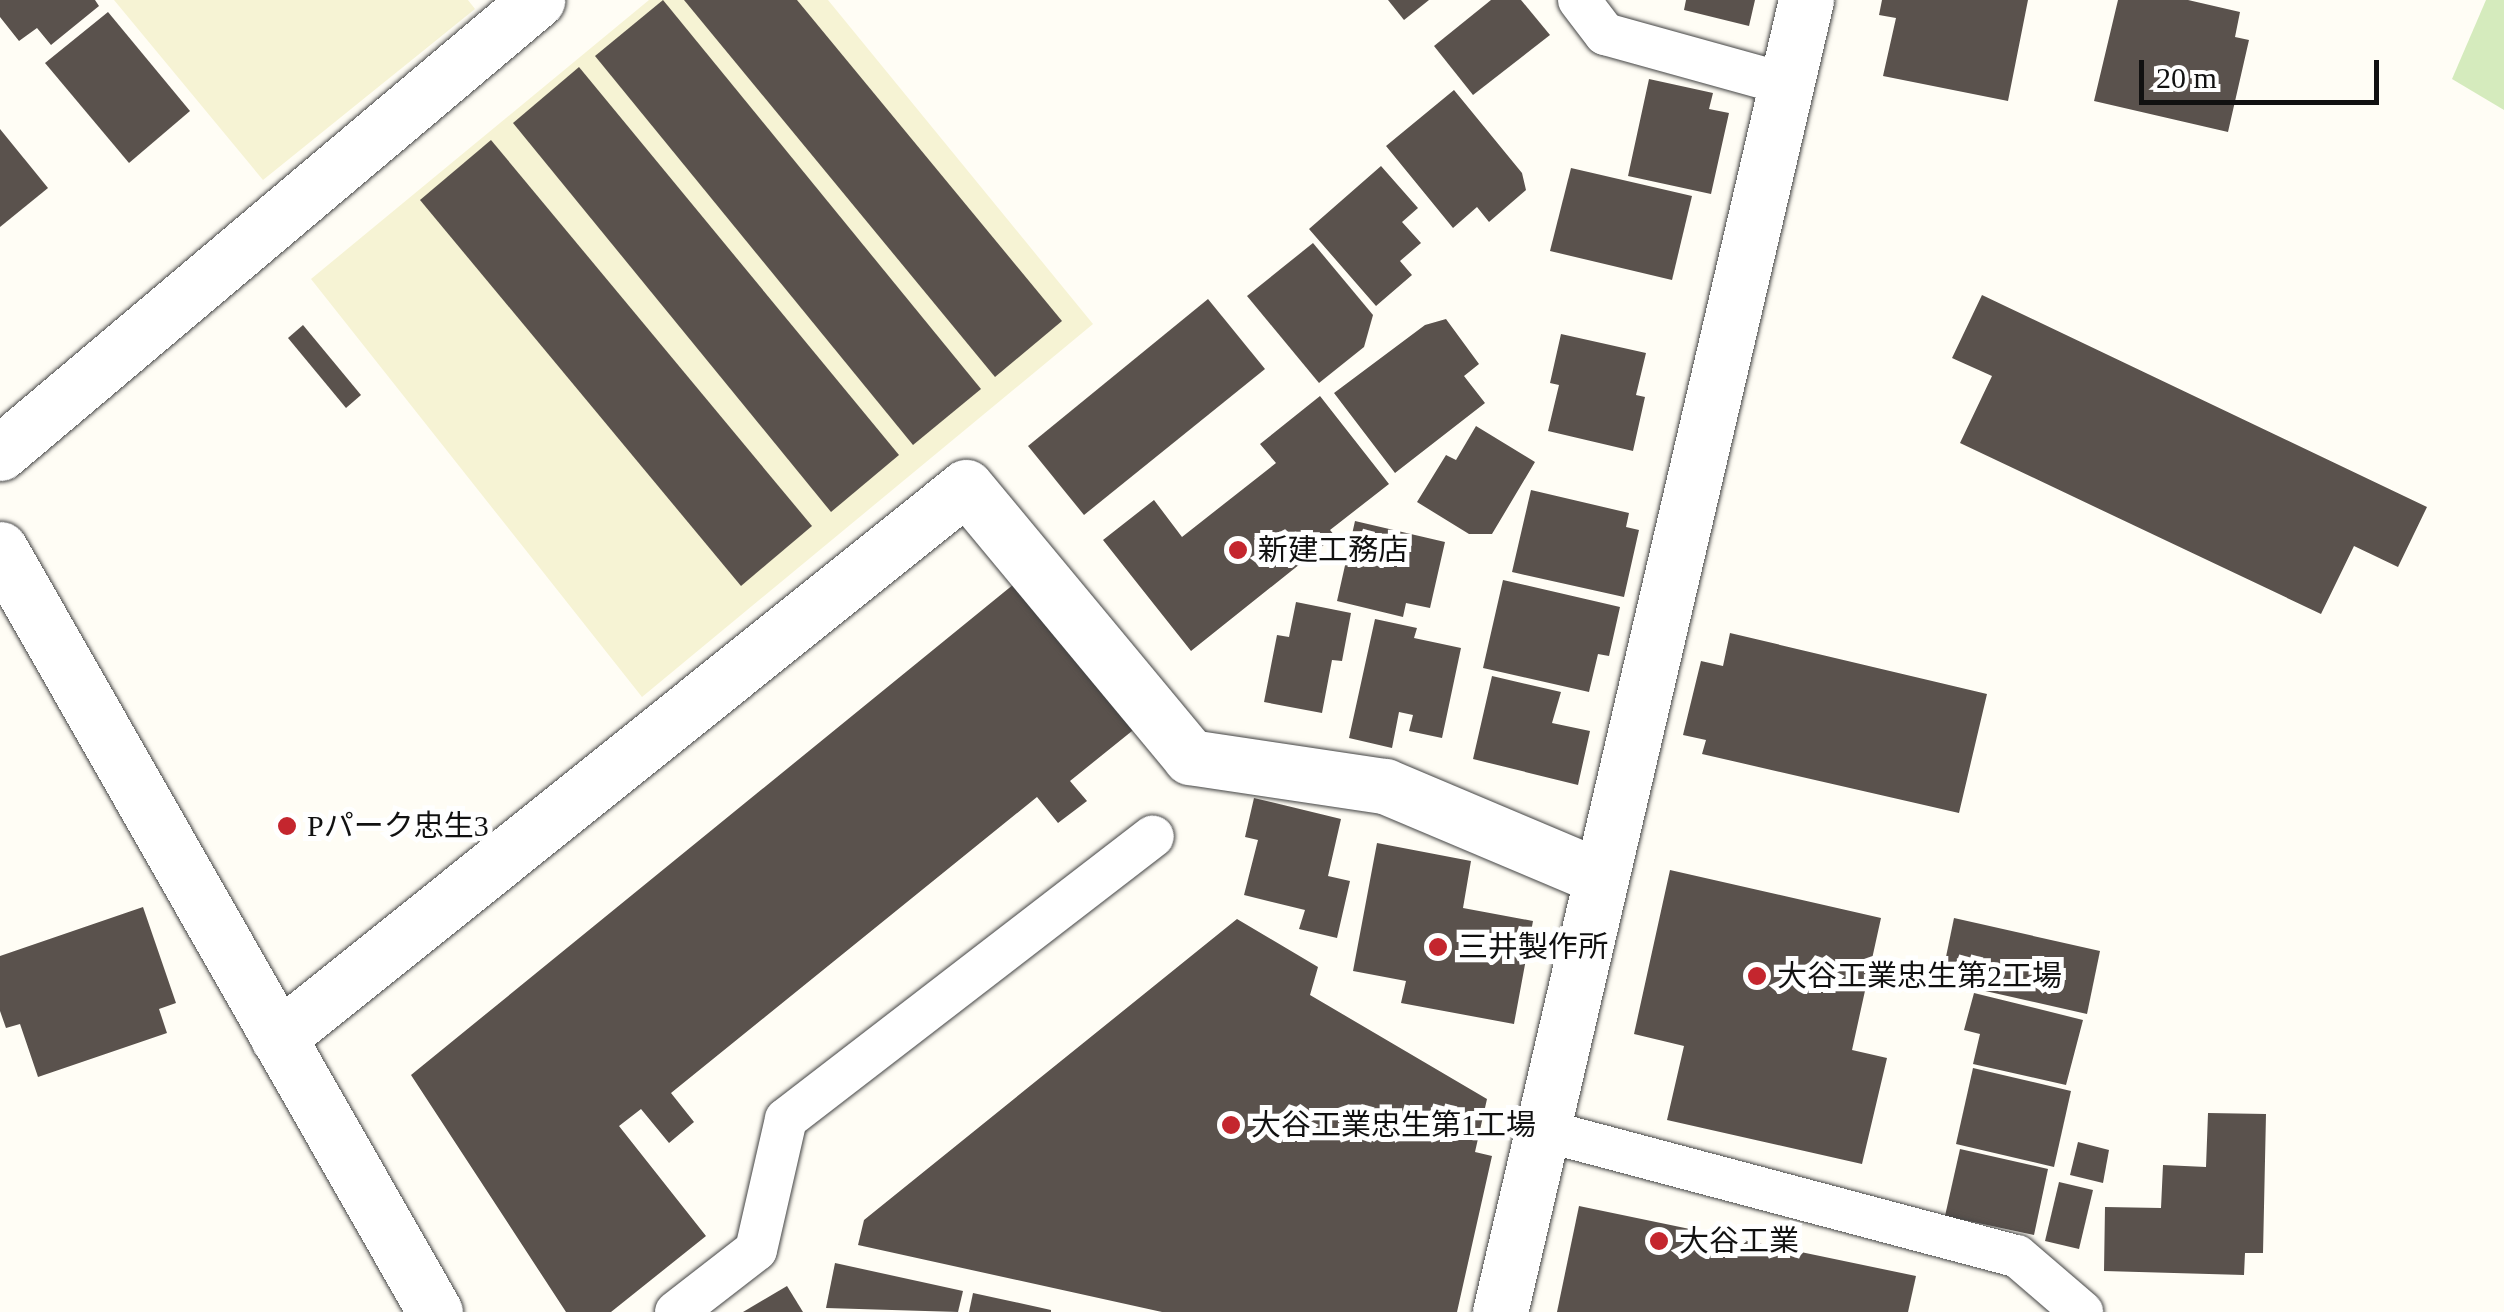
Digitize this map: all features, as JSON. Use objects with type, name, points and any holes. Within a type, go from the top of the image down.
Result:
[{"type":"street","points":[[0,453],[537,0]]},
{"type":"street","points":[[1500,1312],[1806,0]]},
{"type":"street","points":[[278,1038],[966,487],[1190,756],[1384,786],[1600,877]]},
{"type":"street","points":[[0,549],[435,1312]]},
{"type":"lane","points":[[1579,0],[1604,34],[1785,84]]},
{"type":"lane","points":[[676,1312],[756,1250],[786,1119],[1152,836]]},
{"type":"lane","points":[[1542,1130],[2018,1256],[2082,1312]]},
{"type":"shaded area","points":[[114,0],[468,0],[475,9],[263,180]]},
{"type":"shaded area","points":[[649,0],[828,0],[1093,324],[642,697],[311,279]]},
{"type":"green space","points":[[2486,0],[2504,0],[2504,110],[2452,79]]},
{"type":"building","points":[[0,0],[95,0],[99,6],[51,45],[37,28],[19,41],[0,17]]},
{"type":"building","points":[[663,0],[981,389],[913,445],[595,56]]},
{"type":"building","points":[[684,0],[797,0],[1062,321],[995,377]]},
{"type":"building","points":[[1388,0],[1429,0],[1404,20]]},
{"type":"building","points":[[1491,0],[1521,0],[1550,35],[1473,95],[1434,46]]},
{"type":"building","points":[[1686,0],[1755,0],[1749,26],[1684,10]]},
{"type":"building","points":[[1882,0],[2028,0],[2008,101],[1883,76],[1896,18],[1879,15]]},
{"type":"building","points":[[2118,0],[2188,0],[2240,12],[2235,37],[2249,40],[2228,132],[2094,101]]},
{"type":"building","points":[[108,12],[190,111],[129,163],[45,63]]},
{"type":"building","points":[[579,67],[899,455],[831,512],[513,123]]},
{"type":"building","points":[[1649,79],[1713,93],[1709,109],[1729,113],[1711,194],[1628,176]]},
{"type":"building","points":[[1454,90],[1522,173],[1526,190],[1489,222],[1477,207],[1453,228],[1386,146]]},
{"type":"building","points":[[0,129],[48,188],[0,227]]},
{"type":"building","points":[[491,140],[812,526],[741,586],[420,200]]},
{"type":"building","points":[[1381,166],[1418,208],[1402,222],[1421,243],[1400,261],[1412,275],[1376,306],[1309,229]]},
{"type":"building","points":[[1571,168],[1692,196],[1672,280],[1550,251]]},
{"type":"building","points":[[1313,243],[1373,315],[1364,347],[1319,383],[1247,296]]},
{"type":"building","points":[[1982,295],[2427,507],[2398,567],[2354,546],[2321,614],[1960,443],[1992,376],[1952,358]]},
{"type":"building","points":[[1208,299],[1265,369],[1084,515],[1028,446]]},
{"type":"building","points":[[1446,319],[1479,364],[1464,376],[1485,403],[1395,473],[1334,393],[1425,325]]},
{"type":"building","points":[[303,325],[361,395],[346,408],[288,338]]},
{"type":"building","points":[[1561,334],[1646,353],[1636,395],[1645,397],[1633,451],[1548,431],[1559,385],[1550,383]]},
{"type":"building","points":[[1320,396],[1389,484],[1330,530],[1335,536],[1191,651],[1103,540],[1154,500],[1182,537],[1276,463],[1260,444]]},
{"type":"building","points":[[1476,426],[1535,462],[1492,534],[1469,534],[1417,502],[1446,455],[1456,460]]},
{"type":"building","points":[[1531,490],[1629,513],[1626,527],[1639,530],[1624,597],[1512,572]]},
{"type":"building","points":[[1355,521],[1445,542],[1430,608],[1406,603],[1403,617],[1337,601]]},
{"type":"building","points":[[1019,580],[1137,727],[1070,781],[1087,801],[1058,823],[1037,797],[671,1093],[694,1122],[669,1143],[641,1109],[619,1126],[706,1236],[611,1312],[566,1312],[411,1075]]},
{"type":"building","points":[[1503,580],[1620,607],[1609,656],[1598,654],[1589,692],[1483,668]]},
{"type":"building","points":[[1296,602],[1351,613],[1342,661],[1332,660],[1322,713],[1264,702],[1277,635],[1289,637]]},
{"type":"building","points":[[1375,619],[1417,628],[1414,638],[1461,648],[1442,738],[1409,731],[1413,715],[1399,712],[1392,748],[1349,738]]},
{"type":"building","points":[[1730,633],[1987,694],[1959,813],[1702,754],[1706,740],[1683,735],[1701,661],[1723,666]]},
{"type":"building","points":[[1492,676],[1561,692],[1552,723],[1590,731],[1578,785],[1473,759]]},
{"type":"building","points":[[1254,798],[1341,819],[1328,876],[1350,881],[1337,938],[1299,929],[1305,910],[1244,895],[1258,840],[1245,837]]},
{"type":"building","points":[[1377,843],[1471,861],[1463,908],[1533,921],[1514,1024],[1401,1003],[1406,981],[1353,971]]},
{"type":"building","name":"大谷工業忠生第2工場","points":[[1670,870],[1881,918],[1852,1050],[1887,1058],[1862,1164],[1667,1120],[1684,1046],[1634,1034]]},
{"type":"building","points":[[143,907],[176,1003],[159,1009],[167,1033],[38,1077],[20,1024],[6,1028],[0,1011],[0,956]]},
{"type":"building","points":[[1954,918],[2100,951],[2087,1014],[1941,981]]},
{"type":"building","name":"大谷工業忠生第1工場","points":[[1237,919],[1318,967],[1310,995],[1487,1099],[1475,1152],[1492,1156],[1457,1312],[1162,1312],[858,1245],[864,1220]]},
{"type":"building","points":[[1974,993],[2083,1020],[2066,1085],[1973,1064],[1980,1034],[1964,1030]]},
{"type":"building","points":[[1973,1068],[2071,1091],[2054,1167],[1956,1144]]},
{"type":"building","points":[[2208,1113],[2266,1114],[2263,1253],[2245,1253],[2244,1275],[2104,1271],[2105,1207],[2161,1208],[2163,1165],[2206,1167]]},
{"type":"building","points":[[2078,1142],[2109,1150],[2103,1183],[2070,1175]]},
{"type":"building","points":[[1960,1149],[2048,1169],[2034,1235],[1945,1216]]},
{"type":"building","points":[[2059,1182],[2093,1190],[2079,1249],[2045,1241]]},
{"type":"building","name":"大谷工業","points":[[1579,1206],[1916,1276],[1908,1312],[1557,1312]]},
{"type":"building","points":[[835,1263],[963,1291],[958,1312],[826,1308]]},
{"type":"building","points":[[787,1286],[803,1312],[743,1312]]},
{"type":"building","points":[[973,1293],[1051,1310],[1051,1312],[969,1312]]},
{"type":"place","name":"新建工務店","points":[[1238,550]]},
{"type":"place","name":"Pパーク忠生3","points":[[287,826]]},
{"type":"place","name":"三井製作所","points":[[1438,947]]},
{"type":"place","name":"大谷工業忠生第2工場","points":[[1757,976]]},
{"type":"place","name":"大谷工業忠生第1工場","points":[[1231,1125]]},
{"type":"place","name":"大谷工業","points":[[1659,1241]]}]
